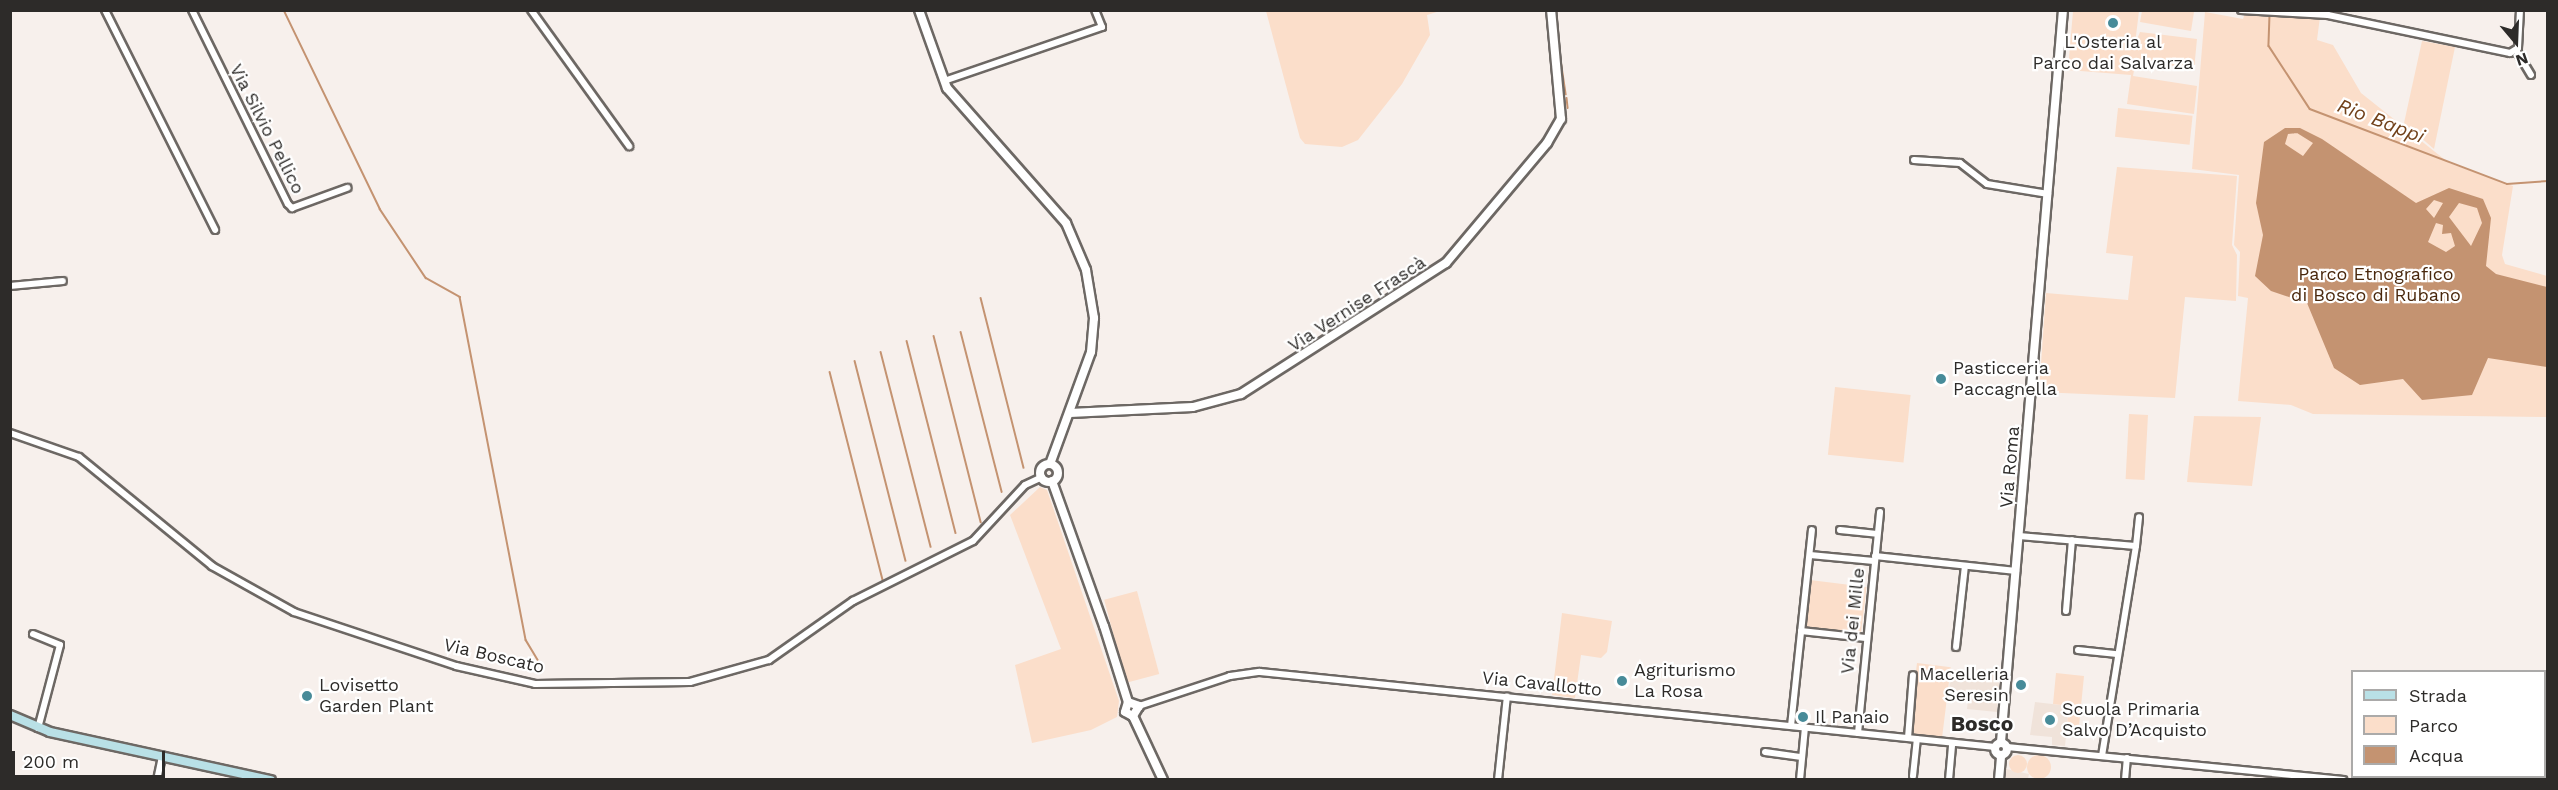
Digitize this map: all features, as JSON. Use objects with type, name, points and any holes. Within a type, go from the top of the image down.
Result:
[{"type":"main road","points":[[10,715],[38,728],[271,780]]},
{"type":"street","points":[[105,10],[215,230]]},
{"type":"street","name":"Via Silvio Pellico","points":[[192,10],[288,204],[292,208],[347,188]]},
{"type":"street","points":[[531,10],[629,146]]},
{"type":"street","points":[[919,10],[944,81],[1059,215],[1079,248],[1092,295],[1094,336],[1070,413],[1050,464],[1043,467],[1042,477],[1052,481],[1128,702],[1124,709],[1133,716],[1163,780]]},
{"type":"street","points":[[944,81],[1102,27],[1095,10]]},
{"type":"street","name":"Via Vernise Frascà","points":[[1070,413],[1193,407],[1241,394],[1446,263],[1547,143],[1561,119],[1551,10]]},
{"type":"street","name":"Via Roma","points":[[2001,745],[2063,10]]},
{"type":"street","points":[[2241,10],[2328,15],[2429,39],[2517,49]]},
{"type":"street","points":[[2520,10],[2517,49],[2531,75]]},
{"type":"street","points":[[1914,160],[1960,163],[1987,184],[2048,194]]},
{"type":"street","points":[[10,286],[63,281]]},
{"type":"street","name":"Via Boscato","points":[[10,433],[79,457],[212,566],[294,612],[456,666],[535,684],[690,682],[768,660],[853,601],[973,541],[1025,485],[1042,477]]},
{"type":"street","points":[[1050,464],[1058,471],[1052,481]]},
{"type":"street","name":"Via dei Mille","points":[[1858,733],[1880,512]]},
{"type":"street","points":[[2102,754],[2115,654],[2129,606],[2139,517]]},
{"type":"street","points":[[1791,726],[1812,530]]},
{"type":"street","points":[[1840,530],[1877,534]]},
{"type":"street","points":[[2019,536],[2136,546]]},
{"type":"street","points":[[2066,611],[2072,540]]},
{"type":"street","points":[[1810,555],[2016,571]]},
{"type":"street","points":[[1956,648],[1965,566]]},
{"type":"street","points":[[1801,631],[1866,638]]},
{"type":"street","points":[[33,634],[60,645],[38,728]]},
{"type":"street","points":[[2078,650],[2115,654]]},
{"type":"street","name":"Via Cavallotto","points":[[1139,706],[1230,676],[1260,672],[1952,743],[2102,754],[2343,780]]},
{"type":"street","points":[[1908,738],[1913,675]]},
{"type":"street","points":[[1498,780],[1507,696]]},
{"type":"street","points":[[1128,702],[1139,706],[1133,716]]},
{"type":"street","points":[[1800,780],[1805,728]]},
{"type":"street","points":[[1913,776],[1917,739]]},
{"type":"street","points":[[1948,780],[1952,743]]},
{"type":"street","points":[[1999,780],[2001,745]]},
{"type":"street","points":[[1765,752],[1802,757]]},
{"type":"street","points":[[157,780],[162,756]]},
{"type":"street","points":[[2125,780],[2127,758]]},
{"type":"shaded area","points":[[1950,671],[2000,674],[1997,712],[1967,709],[1968,700],[1949,699]]},
{"type":"shaded area","name":"Scuola Primaria Salvo D’Acquisto","points":[[2035,702],[2069,706],[2065,746],[2052,745],[2052,737],[2030,735]]},
{"type":"shaded area","points":[[2006,769],[2029,774],[2028,779],[2006,779]]},
{"type":"green space","points":[[1266,10],[1440,11],[1427,15],[1430,35],[1402,84],[1358,140],[1342,147],[1305,144],[1300,138]]},
{"type":"green space","points":[[2073,11],[2139,11],[2135,44],[2140,32],[2197,39],[2194,70],[2136,59],[2133,76],[2197,86],[2194,114],[2127,104],[2131,75],[2068,70]]},
{"type":"green space","points":[[2142,11],[2194,12],[2191,31],[2140,22]]},
{"type":"green space","name":"Parco Etnografico di Bosco di Rubano","points":[[2205,12],[2243,19],[2245,13],[2320,17],[2317,40],[2333,45],[2361,93],[2449,163],[2513,186],[2502,255],[2505,264],[2547,276],[2547,417],[2313,414],[2291,405],[2238,401],[2248,298],[2238,296],[2240,252],[2234,245],[2239,175],[2192,169]]},
{"type":"green space","points":[[2422,41],[2455,47],[2434,149],[2404,123]]},
{"type":"green space","points":[[2118,108],[2193,116],[2190,145],[2115,137]]},
{"type":"green space","points":[[2117,167],[2237,176],[2232,245],[2237,255],[2236,301],[2185,297],[2175,398],[2039,392],[2046,293],[2128,300],[2133,256],[2106,253]]},
{"type":"green space","points":[[1835,387],[1911,395],[1903,463],[1828,455]]},
{"type":"green space","points":[[2129,414],[2148,415],[2145,480],[2126,479]]},
{"type":"green space","points":[[2194,416],[2261,417],[2252,486],[2187,482]]},
{"type":"green space","points":[[1040,487],[1047,490],[1119,701],[1117,717],[1091,730],[1032,743],[1015,665],[1061,649],[1010,515]]},
{"type":"green space","points":[[1810,580],[1867,587],[1861,634],[1804,627]]},
{"type":"green space","points":[[1137,591],[1159,674],[1126,683],[1104,600]]},
{"type":"green space","points":[[1562,613],[1612,621],[1607,652],[1601,658],[1581,655],[1575,698],[1552,695]]},
{"type":"green space","points":[[1917,663],[1951,667],[1942,738],[1908,733]]},
{"type":"green space","points":[[2056,673],[2084,676],[2078,736],[2066,734],[2069,706],[2053,704]]},
{"type":"green space","points":[[2018,755],[2024,758],[2027,764],[2024,770],[2018,773],[2012,770],[2009,764],[2012,758]]},
{"type":"green space","points":[[2039,755],[2044,756],[2050,762],[2050,772],[2044,778],[2039,779],[2034,778],[2028,772],[2027,767],[2028,762],[2034,756]]},
{"type":"water","points":[[2285,128],[2300,128],[2322,139],[2416,203],[2449,188],[2483,199],[2491,218],[2486,266],[2496,274],[2547,287],[2547,367],[2488,358],[2472,395],[2422,400],[2403,379],[2360,385],[2334,368],[2307,303],[2271,291],[2255,276],[2263,235],[2256,203],[2264,142]],"holes":[[[2297,133],[2313,143],[2303,156],[2285,144],[2288,134]],[[2434,200],[2443,203],[2434,218],[2426,209]],[[2459,203],[2477,208],[2482,223],[2471,246],[2449,217]],[[2436,223],[2443,225],[2442,234],[2451,233],[2455,246],[2446,252],[2428,242]]]},
{"type":"waterway","points":[[284,10],[380,209],[426,278],[460,297],[526,640],[538,660]]},
{"type":"waterway","name":"Rio Bappi","points":[[2270,15],[2269,46],[2310,109],[2507,184],[2548,181]]},
{"type":"waterway","points":[[1556,26],[1566,94]]},
{"type":"waterway","points":[[1567,98],[1568,108]]},
{"type":"waterway","points":[[981,298],[1024,468]]},
{"type":"waterway","points":[[961,332],[1002,492]]},
{"type":"waterway","points":[[934,336],[981,522]]},
{"type":"waterway","points":[[907,341],[956,533]]},
{"type":"waterway","points":[[881,352],[931,547]]},
{"type":"waterway","points":[[855,361],[906,561]]},
{"type":"waterway","points":[[830,372],[883,580]]},
{"type":"place","name":"L'Osteria al Parco dai Salvarza","points":[[2113,23]]},
{"type":"place","name":"Pasticceria Paccagnella","points":[[1941,379]]},
{"type":"place","name":"Agriturismo La Rosa","points":[[1622,681]]},
{"type":"place","name":"Macelleria Seresin","points":[[2021,685]]},
{"type":"place","name":"Lovisetto Garden Plant","points":[[307,696]]},
{"type":"place","name":"Il Panaio","points":[[1803,717]]},
{"type":"place","name":"Scuola Primaria Salvo D’Acquisto","points":[[2050,720]]},
{"type":"district","name":"Bosco","points":[[1982,724]]}]
